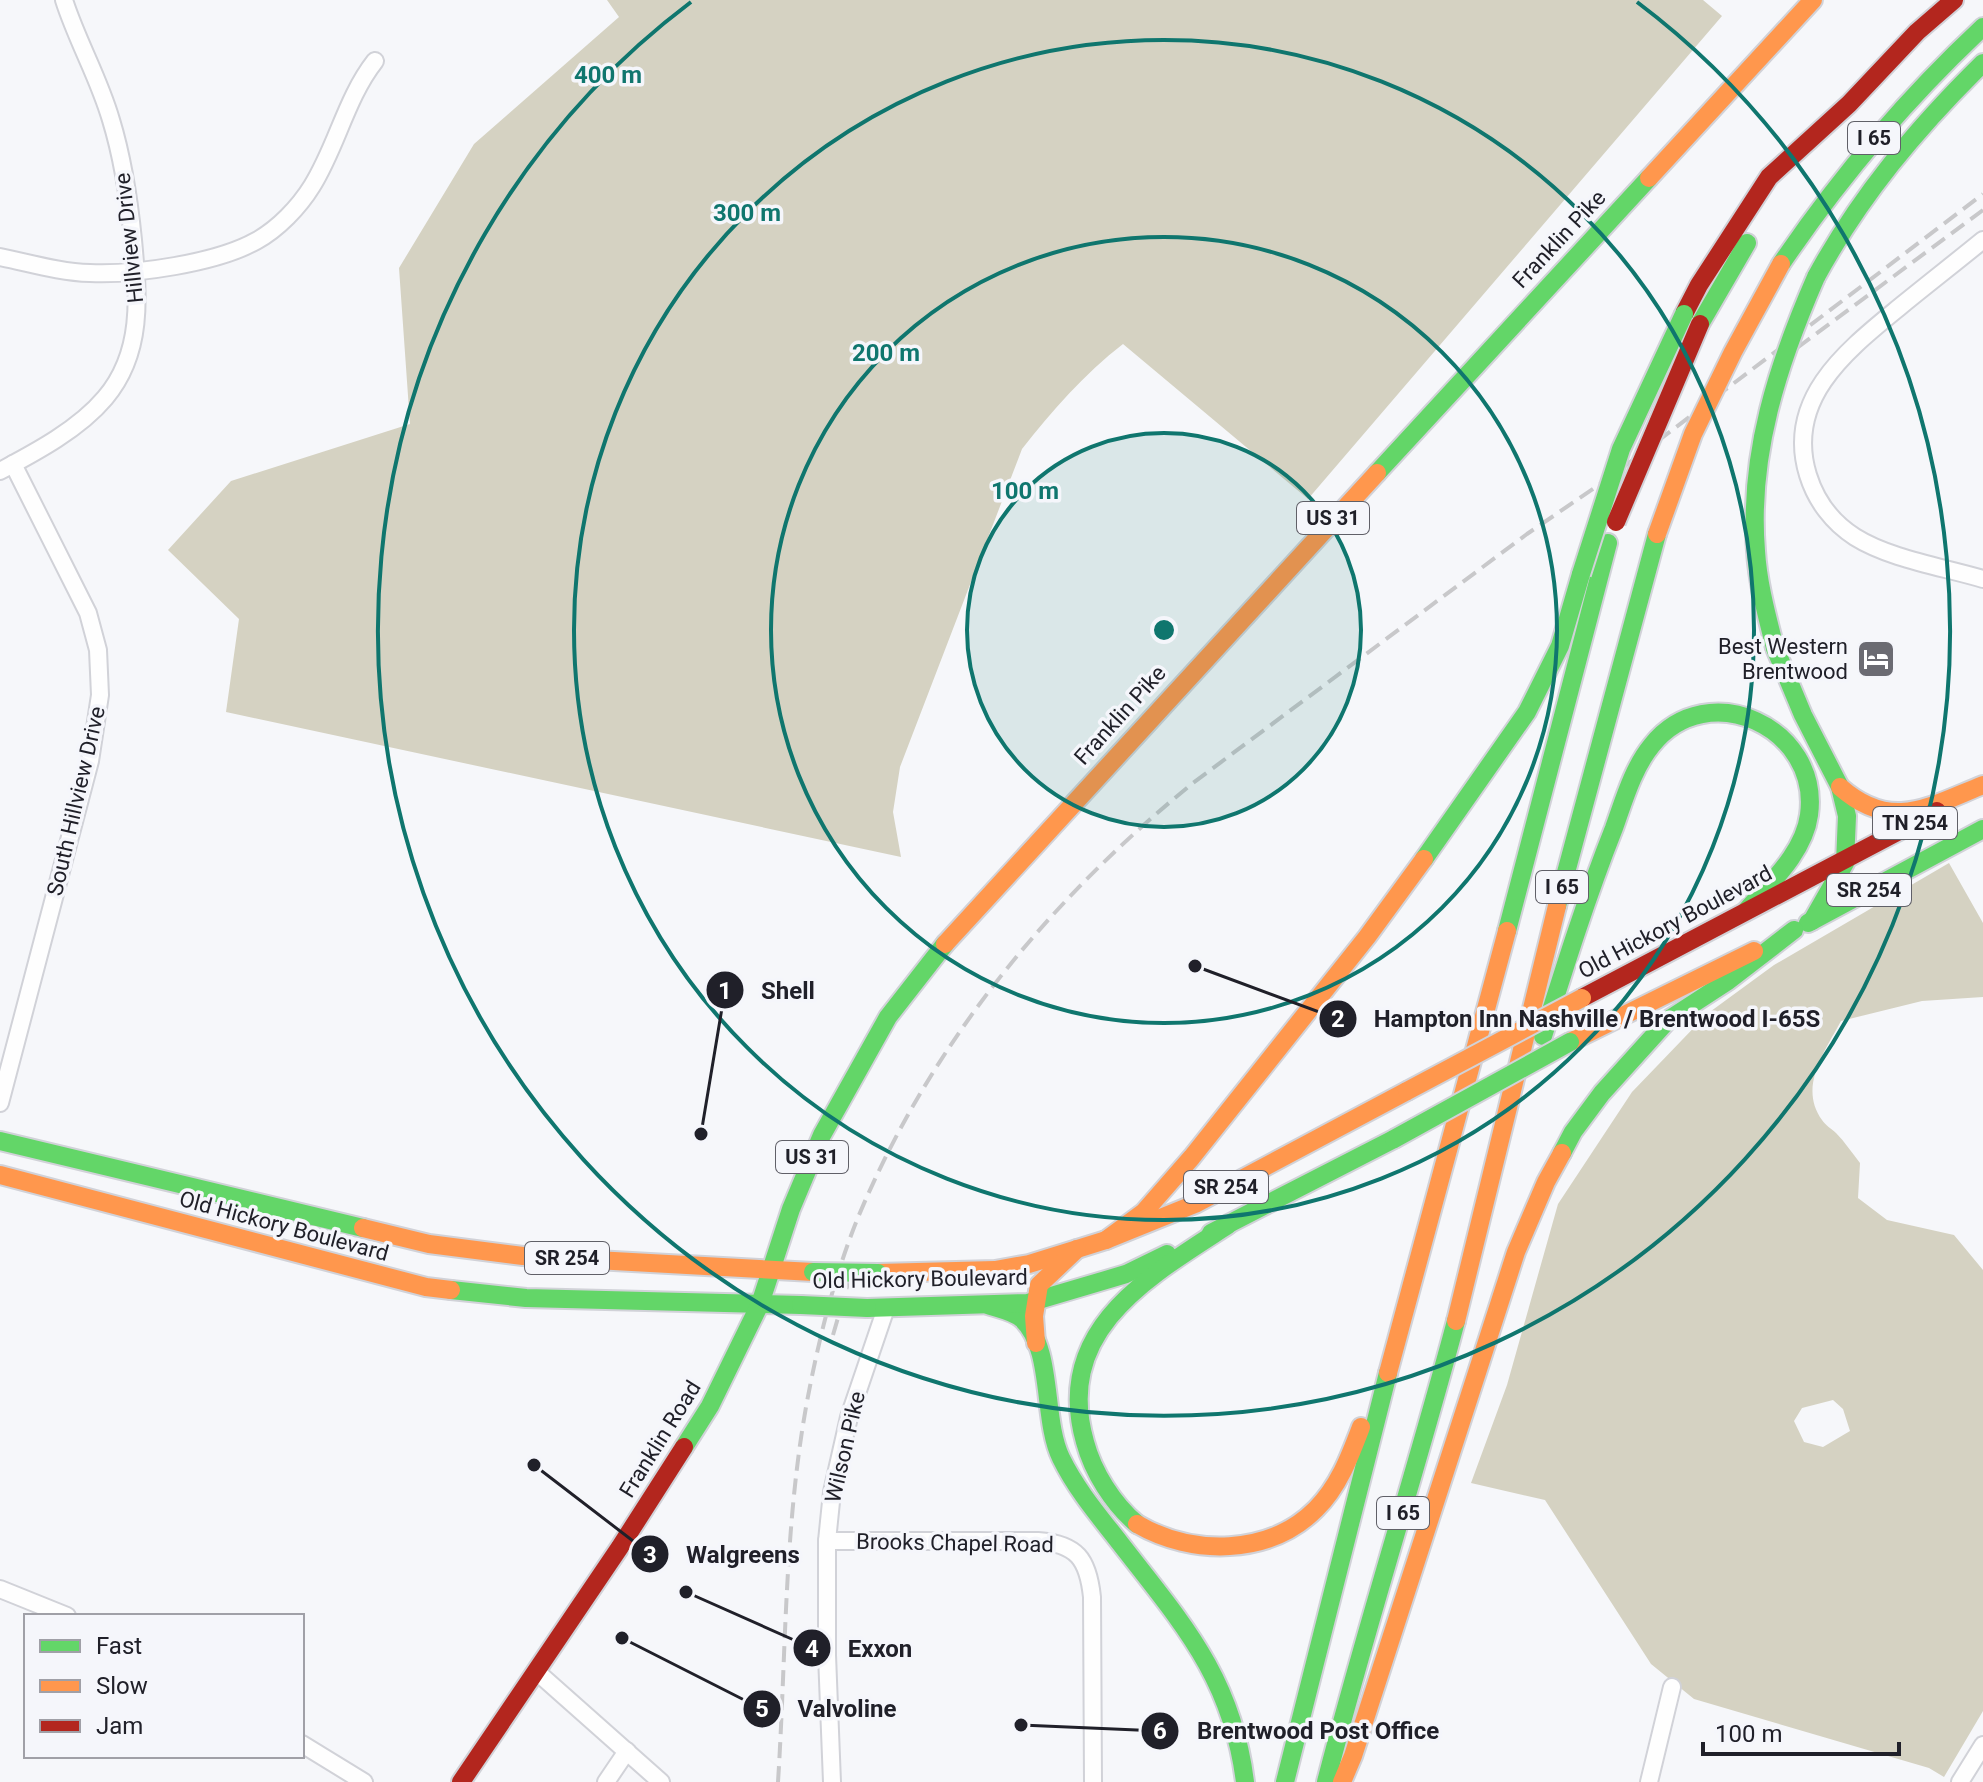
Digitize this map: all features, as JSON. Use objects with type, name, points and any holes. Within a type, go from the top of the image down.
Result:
[{"type":"main road","name":"Franklin Pike","points":[[772,1271],[791,1209],[822,1135],[888,1017],[922,970],[1373,475],[1813,0]]},
{"type":"main road","name":"I 65","points":[[1285,1782],[1398,1333],[1536,824],[1608,543],[1692,319],[1765,213],[1849,104],[1917,32],[1954,0]]},
{"type":"main road","name":"I 65","points":[[1326,1782],[1356,1666],[1416,1470],[1477,1242],[1547,942],[1657,534],[1693,434],[1781,264],[1822,204],[1873,139],[1921,86],[1983,27]]},
{"type":"main road","points":[[1812,921],[1847,858],[1847,816],[1840,787],[1803,715],[1768,624],[1755,554],[1754,482],[1761,433],[1773,386],[1797,319],[1847,221],[1927,119],[1983,63]]},
{"type":"main road","points":[[1106,1240],[1144,1212],[1202,1145],[1367,937],[1527,712],[1560,646],[1621,449],[1692,319]]},
{"type":"main road","points":[[1477,1242],[1583,909],[1634,775],[1643,756],[1660,735],[1676,723],[1694,716],[1715,712],[1735,713],[1765,724],[1781,735],[1793,749],[1808,783],[1810,806],[1801,838],[1787,862],[1746,911]]},
{"type":"main road","name":"Old Hickory Boulevard","points":[[0,1141],[429,1244],[523,1256],[813,1272],[995,1270],[1029,1264],[1106,1240],[1195,1204],[1983,786]]},
{"type":"main road","points":[[1840,787],[1853,801],[1872,811],[1893,815],[1983,786]]},
{"type":"main road","name":"Old Hickory Boulevard","points":[[0,1175],[426,1287],[526,1298],[867,1308],[1036,1301],[1126,1274],[1228,1225],[1394,1139],[1570,1042],[1812,921],[1983,829]]},
{"type":"main road","points":[[1342,1782],[1516,1252],[1546,1182],[1573,1132],[1602,1093],[1668,1020],[1728,981],[1794,930]]},
{"type":"main road","points":[[1228,1225],[1172,1261],[1135,1291],[1108,1317],[1089,1346],[1082,1371],[1078,1411],[1082,1442],[1095,1473],[1137,1524],[1165,1538],[1199,1546],[1231,1548],[1262,1541],[1307,1517],[1333,1489],[1398,1333]]},
{"type":"main road","points":[[1077,1249],[1039,1285],[1034,1316],[1036,1344],[1059,1455],[1088,1502],[1170,1606],[1208,1664],[1228,1705],[1241,1749],[1245,1782]]},
{"type":"main road","name":"Franklin Road","points":[[461,1782],[537,1672],[710,1406],[749,1331],[772,1271]]},
{"type":"main road","points":[[988,1305],[1023,1320],[1036,1344]]},
{"type":"street","name":"Hillview Drive","points":[[6,467],[79,422],[98,406],[115,385],[126,362],[136,327],[136,271],[128,196],[118,146],[100,87],[64,0]]},
{"type":"street","points":[[0,257],[68,271],[136,271],[199,260],[260,239],[282,221],[310,189],[357,89],[375,61]]},
{"type":"street","points":[[1983,240],[1866,335],[1826,375],[1810,404],[1803,438],[1811,485],[1830,515],[1848,532],[1880,549],[1983,579]]},
{"type":"street","name":"South Hillview Drive","points":[[0,1103],[90,761],[98,723],[101,678],[93,629],[82,598],[6,467]]},
{"type":"street","name":"Wilson Pike","points":[[832,1782],[827,1541],[832,1492],[843,1440],[886,1308]]},
{"type":"street","name":"Brooks Chapel Road","points":[[827,1541],[1047,1542],[1063,1545],[1079,1556],[1088,1573],[1092,1597],[1093,1782]]},
{"type":"street","points":[[0,1589],[62,1614]]},
{"type":"street","points":[[537,1672],[661,1782]]},
{"type":"street","points":[[1649,1782],[1672,1687]]},
{"type":"street","points":[[304,1745],[364,1782]]},
{"type":"street","points":[[1960,1782],[1982,1748]]},
{"type":"street","points":[[606,1782],[627,1751]]},
{"type":"shaded area","points":[[607,0],[1703,0],[1722,16],[1308,499],[1123,344],[1082,380],[1022,449],[900,767],[893,812],[901,857],[226,712],[239,619],[168,550],[231,481],[410,424],[399,268],[474,144],[619,17]]},
{"type":"shaded area","points":[[1949,863],[1983,923],[1983,997],[1922,1001],[1841,1021],[1816,1069],[1813,1082],[1815,1108],[1860,1163],[1858,1198],[1887,1220],[1954,1235],[1983,1270],[1983,1711],[1944,1777],[1929,1768],[1694,1699],[1651,1664],[1545,1500],[1471,1483],[1507,1385],[1558,1204],[1632,1092],[1707,1014],[1774,965]],"holes":[[[1833,1400],[1843,1409],[1850,1431],[1823,1447],[1804,1442],[1794,1421],[1802,1408]]]},
{"type":"railway","points":[[778,1782],[793,1500],[806,1407],[828,1310],[850,1238],[888,1152],[922,1091],[999,978],[1043,925],[1090,876],[1193,783],[1527,534],[1609,478],[1983,194]]},
{"type":"railway","points":[[1797,348],[1983,210]]},
{"type":"railway","points":[[833,1335],[851,1273]]},
{"type":"traffic: fast","points":[[1781,264],[1875,140],[1927,82],[1983,27]]},
{"type":"traffic: fast","points":[[1816,277],[1851,219],[1891,164],[1935,112],[1983,63]]},
{"type":"traffic: fast","points":[[1377,473],[1649,178]]},
{"type":"traffic: fast","points":[[1700,324],[1747,243]]},
{"type":"traffic: fast","points":[[1775,648],[1757,563],[1757,480],[1761,445],[1778,377],[1816,277]]},
{"type":"traffic: fast","points":[[1581,574],[1621,449],[1684,314]]},
{"type":"traffic: fast","points":[[1557,906],[1657,534]]},
{"type":"traffic: fast","points":[[1507,931],[1608,543]]},
{"type":"traffic: fast","points":[[1424,859],[1527,712],[1560,646],[1581,574]]},
{"type":"traffic: fast","points":[[1775,648],[1803,715],[1840,787],[1847,816],[1845,863],[1812,921]]},
{"type":"traffic: fast","points":[[1543,1036],[1585,905],[1634,774],[1652,745],[1675,724],[1702,714],[1729,713],[1756,721],[1779,736],[1797,758],[1808,784],[1809,815],[1800,842],[1784,867],[1746,911]]},
{"type":"traffic: fast","points":[[1808,923],[1983,829]]},
{"type":"traffic: fast","points":[[1562,1153],[1573,1132],[1602,1093],[1668,1020],[1728,981],[1794,930]]},
{"type":"traffic: fast","points":[[684,1447],[710,1406],[760,1304],[791,1209],[822,1135],[888,1017],[945,944]]},
{"type":"traffic: fast","points":[[1394,1139],[1570,1042]]},
{"type":"traffic: fast","points":[[1211,1233],[1394,1139]]},
{"type":"traffic: fast","points":[[0,1141],[363,1228]]},
{"type":"traffic: fast","points":[[1137,1524],[1112,1497],[1099,1476],[1085,1442],[1079,1403],[1083,1368],[1095,1338],[1114,1311],[1167,1265],[1228,1225]]},
{"type":"traffic: fast","points":[[867,1308],[1028,1303],[1126,1274],[1167,1254]]},
{"type":"traffic: fast","points":[[813,1272],[878,1273]]},
{"type":"traffic: fast","points":[[451,1290],[526,1298],[801,1305]]},
{"type":"traffic: fast","points":[[801,1305],[867,1308]]},
{"type":"traffic: fast","points":[[988,1305],[1018,1316],[1032,1332],[1039,1348],[1051,1424],[1061,1458],[1088,1502],[1164,1599],[1201,1653],[1229,1712],[1245,1782]]},
{"type":"traffic: fast","points":[[1326,1782],[1456,1321]]},
{"type":"traffic: fast","points":[[1285,1782],[1388,1373]]},
{"type":"traffic: slow","points":[[1649,178],[1813,0]]},
{"type":"traffic: slow","points":[[1657,534],[1693,434],[1781,264]]},
{"type":"traffic: slow","points":[[945,944],[1377,473]]},
{"type":"traffic: slow","points":[[1840,787],[1859,801],[1893,812],[1927,807],[1983,785]]},
{"type":"traffic: slow","points":[[1106,1240],[1144,1212],[1192,1157],[1367,937],[1424,859]]},
{"type":"traffic: slow","points":[[1456,1321],[1557,906]]},
{"type":"traffic: slow","points":[[1388,1373],[1507,931]]},
{"type":"traffic: slow","points":[[1570,1042],[1754,951]]},
{"type":"traffic: slow","points":[[1407,1091],[1582,998]]},
{"type":"traffic: slow","points":[[878,1273],[995,1270],[1029,1264],[1106,1240],[1195,1204],[1407,1091]]},
{"type":"traffic: slow","points":[[1342,1782],[1516,1252],[1562,1153]]},
{"type":"traffic: slow","points":[[0,1175],[426,1287],[451,1290]]},
{"type":"traffic: slow","points":[[363,1228],[429,1244],[523,1256],[813,1272]]},
{"type":"traffic: slow","points":[[1036,1343],[1034,1316],[1039,1285],[1077,1249]]},
{"type":"traffic: slow","points":[[1137,1524],[1182,1542],[1205,1546],[1253,1543],[1276,1536],[1297,1524],[1324,1500],[1343,1470],[1361,1427]]},
{"type":"traffic: jam","points":[[1684,314],[1699,285],[1769,177],[1849,104],[1917,32],[1954,0]]},
{"type":"traffic: jam","points":[[1616,522],[1700,324]]},
{"type":"traffic: jam","points":[[1582,998],[1937,811]]},
{"type":"traffic: jam","points":[[461,1782],[684,1447]]},
{"type":"place","name":"Best Western Brentwood","points":[[1876,659]]},
{"type":"place","name":"Hampton Inn Nashville / Brentwood I-65S","points":[[1195,966]]},
{"type":"place","name":"Shell","points":[[701,1134]]},
{"type":"place","name":"Walgreens","points":[[534,1465]]},
{"type":"place","name":"Exxon","points":[[686,1592]]},
{"type":"place","name":"Valvoline","points":[[622,1638]]},
{"type":"place","name":"Brentwood Post Office","points":[[1021,1725]]}]
